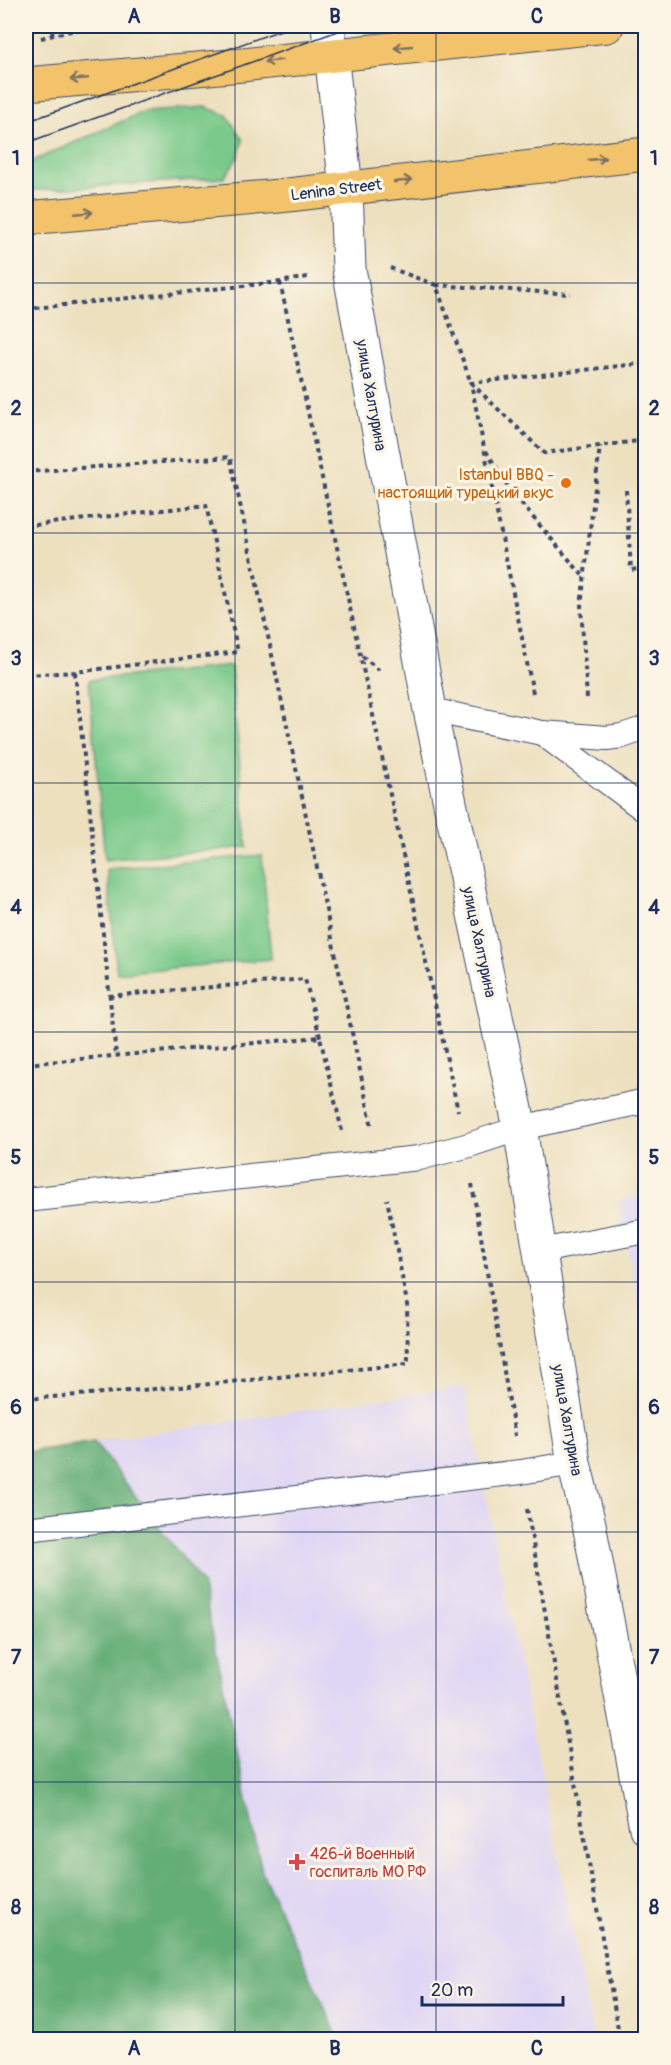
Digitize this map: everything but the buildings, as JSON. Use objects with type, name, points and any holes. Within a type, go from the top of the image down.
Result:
[{"type":"main road","points":[[26,84],[242,65],[330,40],[607,26]]},
{"type":"main road","name":"Lenina Street","points":[[26,218],[346,188],[645,154]]},
{"type":"street","name":"улица Халтурина","points":[[330,40],[346,188],[349,269],[430,710],[520,1128],[574,1463],[589,1524],[645,1828]]},
{"type":"lane","points":[[430,710],[542,733],[607,738],[622,736],[645,728]]},
{"type":"lane","points":[[542,733],[645,810]]},
{"type":"lane","points":[[26,1200],[419,1158],[466,1146],[520,1128],[645,1101]]},
{"type":"lane","points":[[540,1251],[645,1231]]},
{"type":"lane","points":[[26,1529],[521,1472],[574,1463]]},
{"type":"path","points":[[52,36],[53,26]]},
{"type":"path","points":[[34,39],[92,26]]},
{"type":"path","points":[[26,309],[280,282],[349,269],[391,268],[436,285],[571,294]]},
{"type":"path","points":[[436,285],[471,384],[542,733]]},
{"type":"path","points":[[471,384],[645,363]]},
{"type":"path","points":[[471,384],[544,453],[645,440]]},
{"type":"path","points":[[637,441],[645,449]]},
{"type":"path","points":[[600,446],[581,606],[586,696],[607,738]]},
{"type":"path","points":[[484,449],[513,494],[585,578]]},
{"type":"path","points":[[26,472],[230,457],[380,1162],[407,1303],[408,1364],[180,1387],[26,1399]]},
{"type":"path","points":[[626,490],[631,570],[645,568]]},
{"type":"path","points":[[26,526],[206,505],[238,652],[75,672],[26,675]]},
{"type":"path","points":[[75,672],[116,1055]]},
{"type":"path","points":[[110,996],[306,979],[350,1165]]},
{"type":"path","points":[[26,1064],[320,1037]]},
{"type":"shaded area","points":[[645,1195],[645,1339],[618,1200]]},
{"type":"shaded area","name":"426-й Военный госпиталь МО РФ","points":[[464,1386],[594,2039],[47,2039],[26,1452]]},
{"type":"green space","points":[[205,107],[227,115],[243,140],[238,157],[224,178],[26,191],[26,164],[145,111]]},
{"type":"green space","points":[[231,666],[247,847],[105,860],[89,680]]},
{"type":"green space","points":[[262,855],[271,959],[117,973],[107,869]]},
{"type":"green space","points":[[94,1442],[202,1583],[262,1872],[339,2039],[26,2040],[26,1452]]},
{"type":"tram line","points":[[26,122],[292,26]]},
{"type":"tram line","points":[[26,143],[352,26]]},
{"type":"place","name":"Istanbul BBQ - настоящий турецкий вкус","points":[[566,483]]},
{"type":"place","name":"426-й Военный госпиталь МО РФ","points":[[297,1862]]}]
